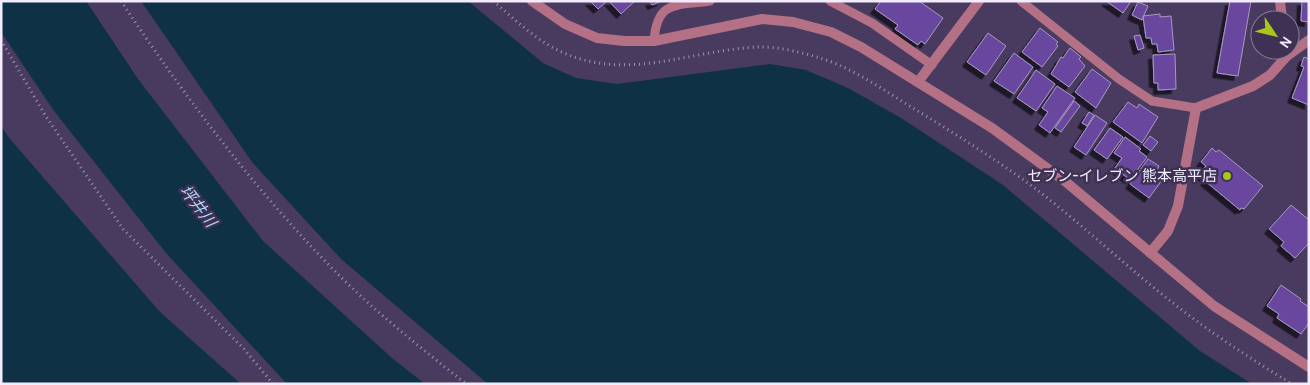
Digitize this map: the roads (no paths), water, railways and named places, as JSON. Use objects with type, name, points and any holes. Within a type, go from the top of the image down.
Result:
[{"type":"street","points":[[532,1],[565,24],[597,38],[624,41],[654,41],[762,19],[793,22],[832,32],[861,47],[992,128],[1066,182],[1214,306],[1309,367]]},
{"type":"street","points":[[918,82],[979,1]]},
{"type":"street","points":[[1150,253],[1168,231],[1178,206],[1196,108],[1253,86],[1270,75],[1281,60]]},
{"type":"lane","points":[[654,41],[655,25],[660,14],[668,8],[710,1]]},
{"type":"lane","points":[[830,1],[872,23],[932,65]]},
{"type":"lane","points":[[1021,1],[1119,79],[1152,101],[1196,108]]},
{"type":"water","name":"坪井川","points":[[1,1],[86,1],[138,79],[263,241],[392,358],[425,384],[287,384],[166,253],[54,111],[1,32]]},
{"type":"water","points":[[141,1],[468,1],[543,63],[576,78],[617,84],[770,64],[806,70],[848,88],[901,118],[1003,185],[1200,351],[1252,384],[488,384],[341,259],[252,162]]},
{"type":"water","points":[[1,126],[10,139],[160,312],[241,384],[1,384]]},
{"type":"place","name":"セブン-イレブン 熊本高平店","points":[[1227,176]]}]
